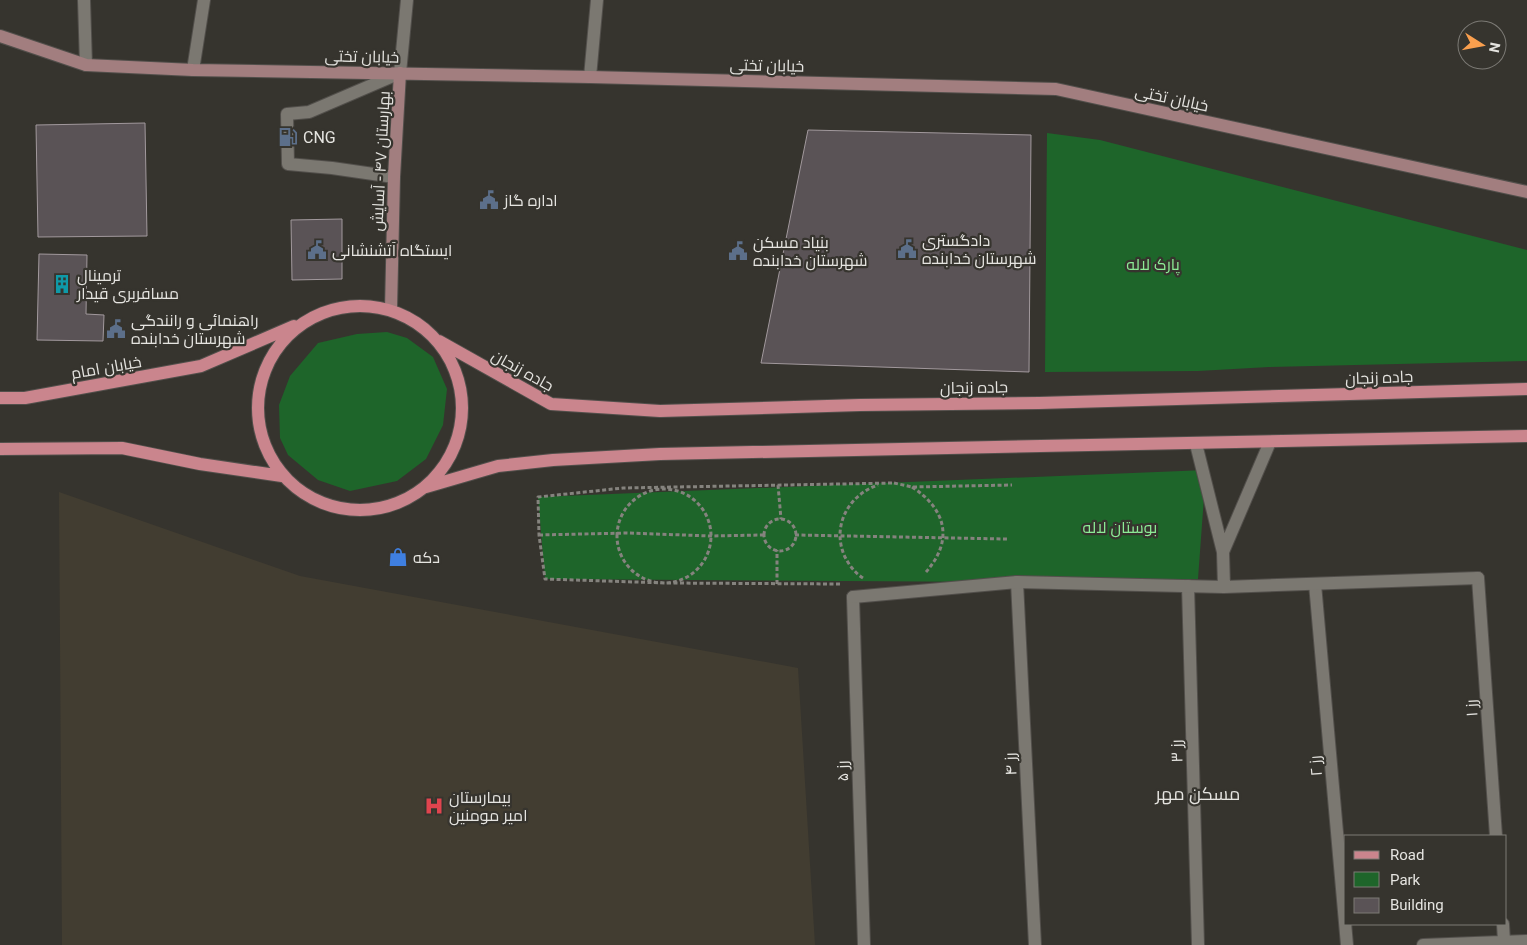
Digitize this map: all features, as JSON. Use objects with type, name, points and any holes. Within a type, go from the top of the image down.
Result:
[{"type":"main road","name":"خیابان امام","points":[[0,398],[25,398],[201,366],[327,310],[359,304],[391,309],[409,317],[439,341]]},
{"type":"main road","points":[[299,324],[275,349],[261,380],[257,414],[265,447],[282,476],[307,496],[336,508],[368,510],[399,503],[426,486],[447,462],[460,432],[462,400],[455,369],[439,341]]},
{"type":"main road","name":"جاده زنجان","points":[[439,341],[551,404],[660,411],[1527,389]]},
{"type":"main road","points":[[426,486],[498,466],[553,460],[660,454],[1527,436]]},
{"type":"main road","points":[[0,448],[122,448],[200,464],[282,476]]},
{"type":"street","points":[[84,0],[86,64]]},
{"type":"street","points":[[193,70],[204,0]]},
{"type":"street","points":[[394,178],[332,168],[288,164],[287,114],[310,112],[400,73],[408,0]]},
{"type":"street","points":[[590,77],[597,0]]},
{"type":"street","name":"خیابان تختی","points":[[0,36],[86,64],[193,70],[590,77],[1056,89],[1527,192]]},
{"type":"street","name":"بهارستان ۴۷ - آسایش","points":[[391,309],[394,178],[400,73]]},
{"type":"street","points":[[1224,552],[1270,442]]},
{"type":"street","points":[[1196,444],[1224,552],[1224,587]]},
{"type":"street","name":"رز ۱","points":[[1315,584],[1478,578],[1496,835]]},
{"type":"street","points":[[1017,582],[1224,587],[1315,584]]},
{"type":"street","name":"رز ۵","points":[[864,945],[853,597],[1017,582]]},
{"type":"street","name":"رز ۴","points":[[1017,582],[1035,945]]},
{"type":"street","name":"رز ۲","points":[[1315,584],[1344,911]]},
{"type":"street","name":"رز ۳","points":[[1188,586],[1198,945]]},
{"type":"street","name":"رز ۲","points":[[1345,925],[1347,945]]},
{"type":"street","points":[[1503,925],[1504,942]]},
{"type":"street","points":[[1423,945],[1527,941]]},
{"type":"path","points":[[867,580],[860,576],[849,564],[842,549],[840,536],[843,517],[851,503],[862,492],[873,487],[894,483]]},
{"type":"path","points":[[845,584],[666,583],[546,579],[539,535],[538,497],[623,488],[894,483],[912,487],[1012,486]]},
{"type":"path","points":[[778,485],[781,519]]},
{"type":"path","points":[[912,487],[926,496],[937,510],[942,527],[942,545],[936,561],[924,574]]},
{"type":"path","points":[[666,488],[681,491],[695,500],[705,512],[711,528],[710,544],[705,559],[694,572],[680,580],[666,583],[651,581],[637,574],[623,557],[617,535],[620,521],[627,507],[638,497],[651,490],[666,488]]},
{"type":"path","points":[[781,519],[794,527],[795,538],[790,547],[785,550],[777,550],[767,544],[764,535],[771,522],[781,519]]},
{"type":"path","points":[[539,535],[627,533],[710,536],[764,535]]},
{"type":"path","points":[[795,535],[1007,539]]},
{"type":"path","points":[[776,584],[777,550]]},
{"type":"shaded area","name":"بیمارستان امیر مومنین","points":[[59,492],[300,576],[798,668],[815,945],[62,945]]},
{"type":"green space","name":"پارک لاله","points":[[1047,133],[1100,140],[1527,250],[1527,361],[1269,367],[1198,371],[1045,372]]},
{"type":"green space","points":[[387,332],[407,338],[433,357],[447,389],[443,425],[426,459],[397,481],[350,491],[318,480],[288,455],[280,438],[279,405],[290,376],[318,343],[357,334]]},
{"type":"green space","name":"بوستان لاله","points":[[1206,470],[1198,579],[1002,582],[545,579],[538,497]]},
{"type":"building","points":[[145,123],[147,236],[38,237],[36,125]]},
{"type":"building","name":"دادگستری شهرستان خدابنده","points":[[808,130],[1031,135],[1029,372],[761,363]]},
{"type":"building","name":"ایستگاه آتشنشانی","points":[[342,219],[342,279],[292,280],[291,220]]},
{"type":"building","name":"ترمینال مسافربری قیدار","points":[[39,254],[87,255],[86,314],[104,315],[103,341],[37,340]]},
{"type":"place","name":"CNG","points":[[288,137]]},
{"type":"place","name":"اداره گاز","points":[[489,200]]},
{"type":"place","name":"دادگستری شهرستان خدابنده","points":[[907,249]]},
{"type":"place","name":"ایستگاه آتشنشانی","points":[[317,250]]},
{"type":"place","name":"بنیاد مسکن شهرستان خدابنده","points":[[738,251]]},
{"type":"place","name":"ترمینال مسافربری قیدار","points":[[62,284]]},
{"type":"place","name":"راهنمائی و رانندگی شهرستان خدابنده","points":[[116,329]]},
{"type":"place","name":"دکه","points":[[398,557]]},
{"type":"place","name":"بیمارستان امیر مومنین","points":[[434,806]]},
{"type":"district","name":"مسکن مهر","points":[[1198,794]]}]
